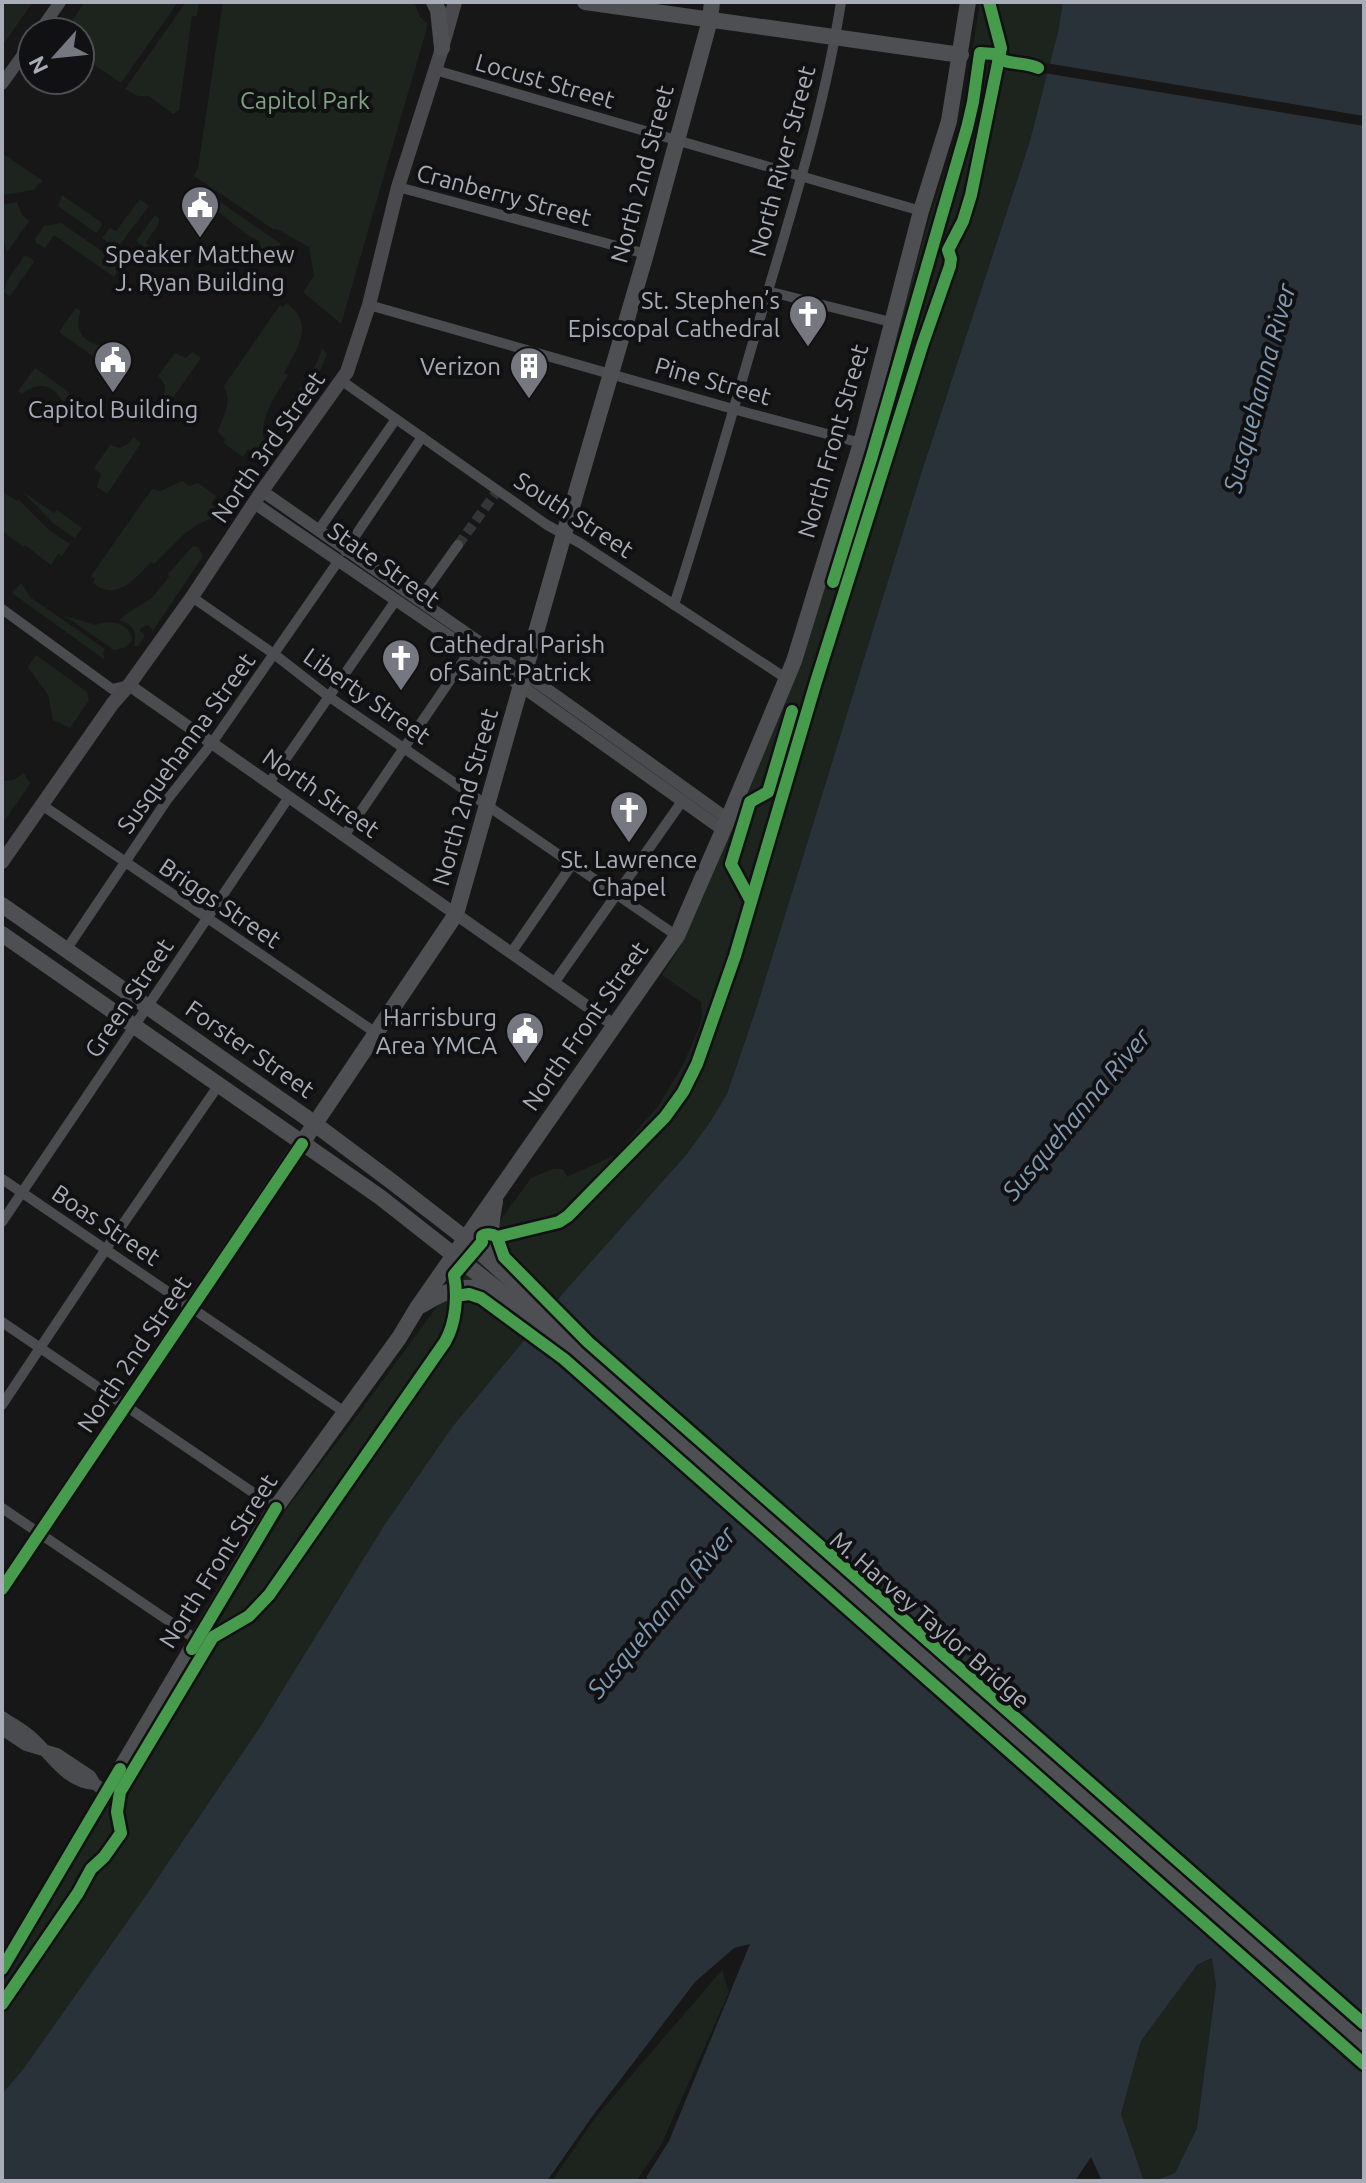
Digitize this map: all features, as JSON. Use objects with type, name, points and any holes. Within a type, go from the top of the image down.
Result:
[{"type":"main road","points":[[434,2],[438,10],[442,48]]},
{"type":"main road","name":"North 3rd Street","points":[[2,862],[342,381],[369,305],[398,187],[455,2]]},
{"type":"main road","points":[[585,2],[961,55]]},
{"type":"main road","name":"North 2nd Street","points":[[2,1589],[456,914],[646,254],[710,20],[712,2]]},
{"type":"main road","name":"North Front Street","points":[[2,1969],[101,1788],[197,1640],[276,1508],[399,1338],[677,936],[787,679],[861,443],[921,211],[949,121],[968,2]]},
{"type":"main road","name":"Forster Street","points":[[2,905],[315,1124],[466,1239]]},
{"type":"main road","name":"Forster Street","points":[[2,934],[380,1197],[454,1255]]},
{"type":"main road","points":[[417,1308],[447,1290],[466,1286],[488,1289],[508,1287],[491,1241],[496,1196]]},
{"type":"main road","name":"M. Harvey Taylor Bridge","points":[[466,1239],[508,1287],[1364,2051]]},
{"type":"main road","name":"M. Harvey Taylor Bridge","points":[[454,1255],[508,1287]]},
{"type":"main road","name":"M. Harvey Taylor Bridge","points":[[528,1305],[1364,2034]]},
{"type":"street","name":"North River Street","points":[[674,605],[701,523],[801,176],[836,36],[841,2]]},
{"type":"street","points":[[2,84],[16,64]]},
{"type":"street","name":"Locust Street","points":[[435,70],[921,211]]},
{"type":"street","name":"Cranberry Street","points":[[398,187],[646,254]]},
{"type":"street","points":[[767,291],[891,322]]},
{"type":"street","name":"Pine Street","points":[[369,305],[861,443]]},
{"type":"street","name":"South Street","points":[[342,381],[547,525],[580,543],[787,679]]},
{"type":"street","points":[[318,531],[396,419]]},
{"type":"street","name":"Susquehanna Street","points":[[66,950],[167,800],[212,743],[422,437]]},
{"type":"street","name":"State Street","points":[[258,497],[318,531],[396,600],[470,651],[523,681],[726,824]]},
{"type":"street","name":"State Street","points":[[258,497],[342,555],[418,601],[683,800],[726,824]]},
{"type":"street","points":[[418,601],[458,545]]},
{"type":"street","name":"Liberty Street","points":[[192,597],[328,696],[677,936]]},
{"type":"street","points":[[269,783],[396,600]]},
{"type":"street","name":"North Street","points":[[2,609],[112,689],[129,685],[614,1025]]},
{"type":"street","points":[[344,836],[470,651]]},
{"type":"street","name":"Green Street","points":[[2,1222],[289,797]]},
{"type":"street","points":[[554,983],[683,800]]},
{"type":"street","name":"Briggs Street","points":[[42,805],[376,1033]]},
{"type":"street","points":[[511,953],[573,863]]},
{"type":"street","points":[[2,1405],[218,1086]]},
{"type":"street","name":"Boas Street","points":[[2,1179],[346,1413]]},
{"type":"street","points":[[2,1322],[276,1508]]},
{"type":"street","points":[[2,1508],[197,1640]]},
{"type":"street","points":[[2,1717],[31,1736],[53,1762],[85,1783],[101,1788]]},
{"type":"street","points":[[2,1729],[26,1745],[41,1748]]},
{"type":"green space","points":[[2,2],[33,2],[23,16],[16,16],[16,26],[2,46]]},
{"type":"green space","points":[[85,2],[178,2],[121,83],[96,66],[96,16],[75,16]]},
{"type":"green space","points":[[186,2],[199,2],[197,16],[192,16],[179,110],[173,114],[149,96],[138,96],[125,89]]},
{"type":"green space","name":"Capitol Park","points":[[223,2],[414,2],[420,17],[428,24],[341,324],[303,292],[314,276],[309,247],[273,229],[194,176],[198,168]]},
{"type":"green space","points":[[980,2],[1063,2],[1029,144],[920,477],[727,1094],[686,1155],[565,1291],[453,1426],[385,1524],[258,1730],[142,1901],[24,2068],[2,2094],[2,1984],[285,1511],[531,1178],[553,1169],[563,1169],[567,1177],[617,1154],[659,1105],[684,1063],[702,1017],[701,1002],[662,975],[680,947],[717,865],[831,561],[931,213],[961,123]]},
{"type":"green space","points":[[2,153],[43,181],[34,190],[2,195]]},
{"type":"green space","points":[[62,195],[101,222],[96,233],[58,206]]},
{"type":"green space","points":[[140,199],[149,206],[117,248],[102,238],[110,228],[116,231]]},
{"type":"green space","points":[[17,202],[22,215],[29,221],[7,252],[2,233],[2,205]]},
{"type":"green space","points":[[220,202],[281,244],[272,255],[266,251],[259,260],[254,257],[261,247],[259,241],[220,213],[212,219],[209,217]]},
{"type":"green space","points":[[155,215],[159,218],[158,225],[146,242],[156,252],[168,257],[177,245],[172,259],[175,268],[136,241]]},
{"type":"green space","points":[[61,223],[122,265],[114,277],[54,235],[45,248],[36,243],[35,239],[44,226]]},
{"type":"green space","points":[[25,255],[34,262],[10,296],[4,292],[7,281]]},
{"type":"green space","points":[[286,303],[300,319],[301,336],[284,373],[288,375],[265,419],[263,428],[267,446],[261,447],[257,454],[248,449],[243,457],[224,443],[225,439],[218,432],[227,404],[224,386],[280,305],[283,307]]},
{"type":"green space","points":[[76,308],[81,311],[78,324],[81,334],[90,342],[102,346],[94,357],[59,332]]},
{"type":"green space","points":[[322,348],[327,354],[320,371],[295,419],[287,423],[282,415],[315,366]]},
{"type":"green space","points":[[192,352],[201,358],[167,406],[160,401],[165,388],[158,376],[175,353],[186,358]]},
{"type":"green space","points":[[35,368],[70,393],[63,403],[55,392],[45,386],[34,387],[22,394],[18,391]]},
{"type":"green space","points":[[134,437],[141,443],[107,494],[97,487],[101,474],[94,468],[110,445],[120,448]]},
{"type":"green space","points":[[182,481],[190,486],[198,483],[216,496],[211,504],[218,509],[211,519],[184,534],[154,564],[151,562],[125,586],[110,590],[93,583],[95,579],[91,576],[152,489],[160,491]]},
{"type":"green space","points":[[2,491],[18,499],[49,530],[70,544],[51,565],[2,531]]},
{"type":"green space","points":[[23,492],[82,528],[75,538],[54,524]]},
{"type":"green space","points":[[193,546],[198,547],[203,556],[152,632],[148,625],[141,628],[144,637],[134,647],[134,630],[119,620],[152,598]]},
{"type":"green space","points":[[21,583],[30,597],[105,649],[105,660],[12,593]]},
{"type":"green space","points":[[65,616],[96,625],[107,622],[118,624],[127,629],[132,640],[126,647],[114,650]]},
{"type":"green space","points":[[36,655],[87,692],[89,700],[70,728],[53,720],[48,695],[28,667]]},
{"type":"green space","points":[[24,773],[30,784],[2,824],[2,781],[13,780]]},
{"type":"green space","points":[[1213,1958],[1216,1985],[1197,2128],[1175,2173],[1154,2181],[1144,2181],[1121,2114],[1141,2041],[1197,1965]]},
{"type":"green space","points":[[722,1970],[729,1992],[661,2145],[636,2181],[552,2181],[595,2118]]},
{"type":"water","name":"Susquehanna River","points":[[1063,2],[1364,2],[1364,2181],[1154,2181],[1175,2173],[1197,2128],[1216,1985],[1212,1958],[1197,1965],[1141,2041],[1121,2114],[1144,2181],[1102,2181],[1091,2157],[1075,2181],[647,2181],[647,2176],[669,2141],[750,1944],[734,1948],[695,1982],[547,2181],[2,2181],[2,2094],[24,2068],[142,1901],[258,1730],[385,1524],[453,1426],[565,1291],[686,1155],[727,1094],[920,477],[1029,144]]},
{"type":"pier","points":[[1046,63],[1364,116],[1364,126],[1044,73]]},
{"type":"pier","points":[[552,1301],[1364,2020],[1364,2066],[563,1360],[526,1332]]},
{"type":"tunnel","points":[[458,545],[498,490]]},
{"type":"cycle path","points":[[497,1237],[559,1222],[568,1216],[665,1117],[683,1092],[697,1064],[735,956],[815,685],[950,266],[948,250],[963,221],[971,195],[1001,48],[989,2]]},
{"type":"cycle path","points":[[833,582],[967,128],[980,53],[994,54],[1003,60],[1038,68]]},
{"type":"cycle path","points":[[751,901],[731,864],[750,802],[768,792],[792,711]]},
{"type":"cycle path","points":[[2,1589],[302,1144]]},
{"type":"cycle path","points":[[2,2004],[91,1869],[121,1833],[117,1812],[120,1792],[213,1637],[249,1616],[269,1595],[445,1342],[455,1309],[454,1275],[482,1242],[482,1236],[487,1234],[497,1237],[504,1257],[588,1342],[1364,2024]]},
{"type":"cycle path","points":[[456,1296],[469,1294],[481,1298],[564,1359],[1364,2064]]},
{"type":"cycle path","points":[[192,1649],[276,1508]]},
{"type":"cycle path","points":[[2,1969],[120,1769]]},
{"type":"place","name":"Speaker Matthew J. Ryan Building","points":[[200,239]]},
{"type":"place","name":"St. Stephen’s Episcopal Cathedral","points":[[808,348]]},
{"type":"place","name":"Capitol Building","points":[[113,394]]},
{"type":"place","name":"Verizon","points":[[529,400]]},
{"type":"place","name":"Cathedral Parish of Saint Patrick","points":[[401,692]]},
{"type":"place","name":"St. Lawrence Chapel","points":[[629,844]]},
{"type":"place","name":"Harrisburg Area YMCA","points":[[525,1065]]}]
